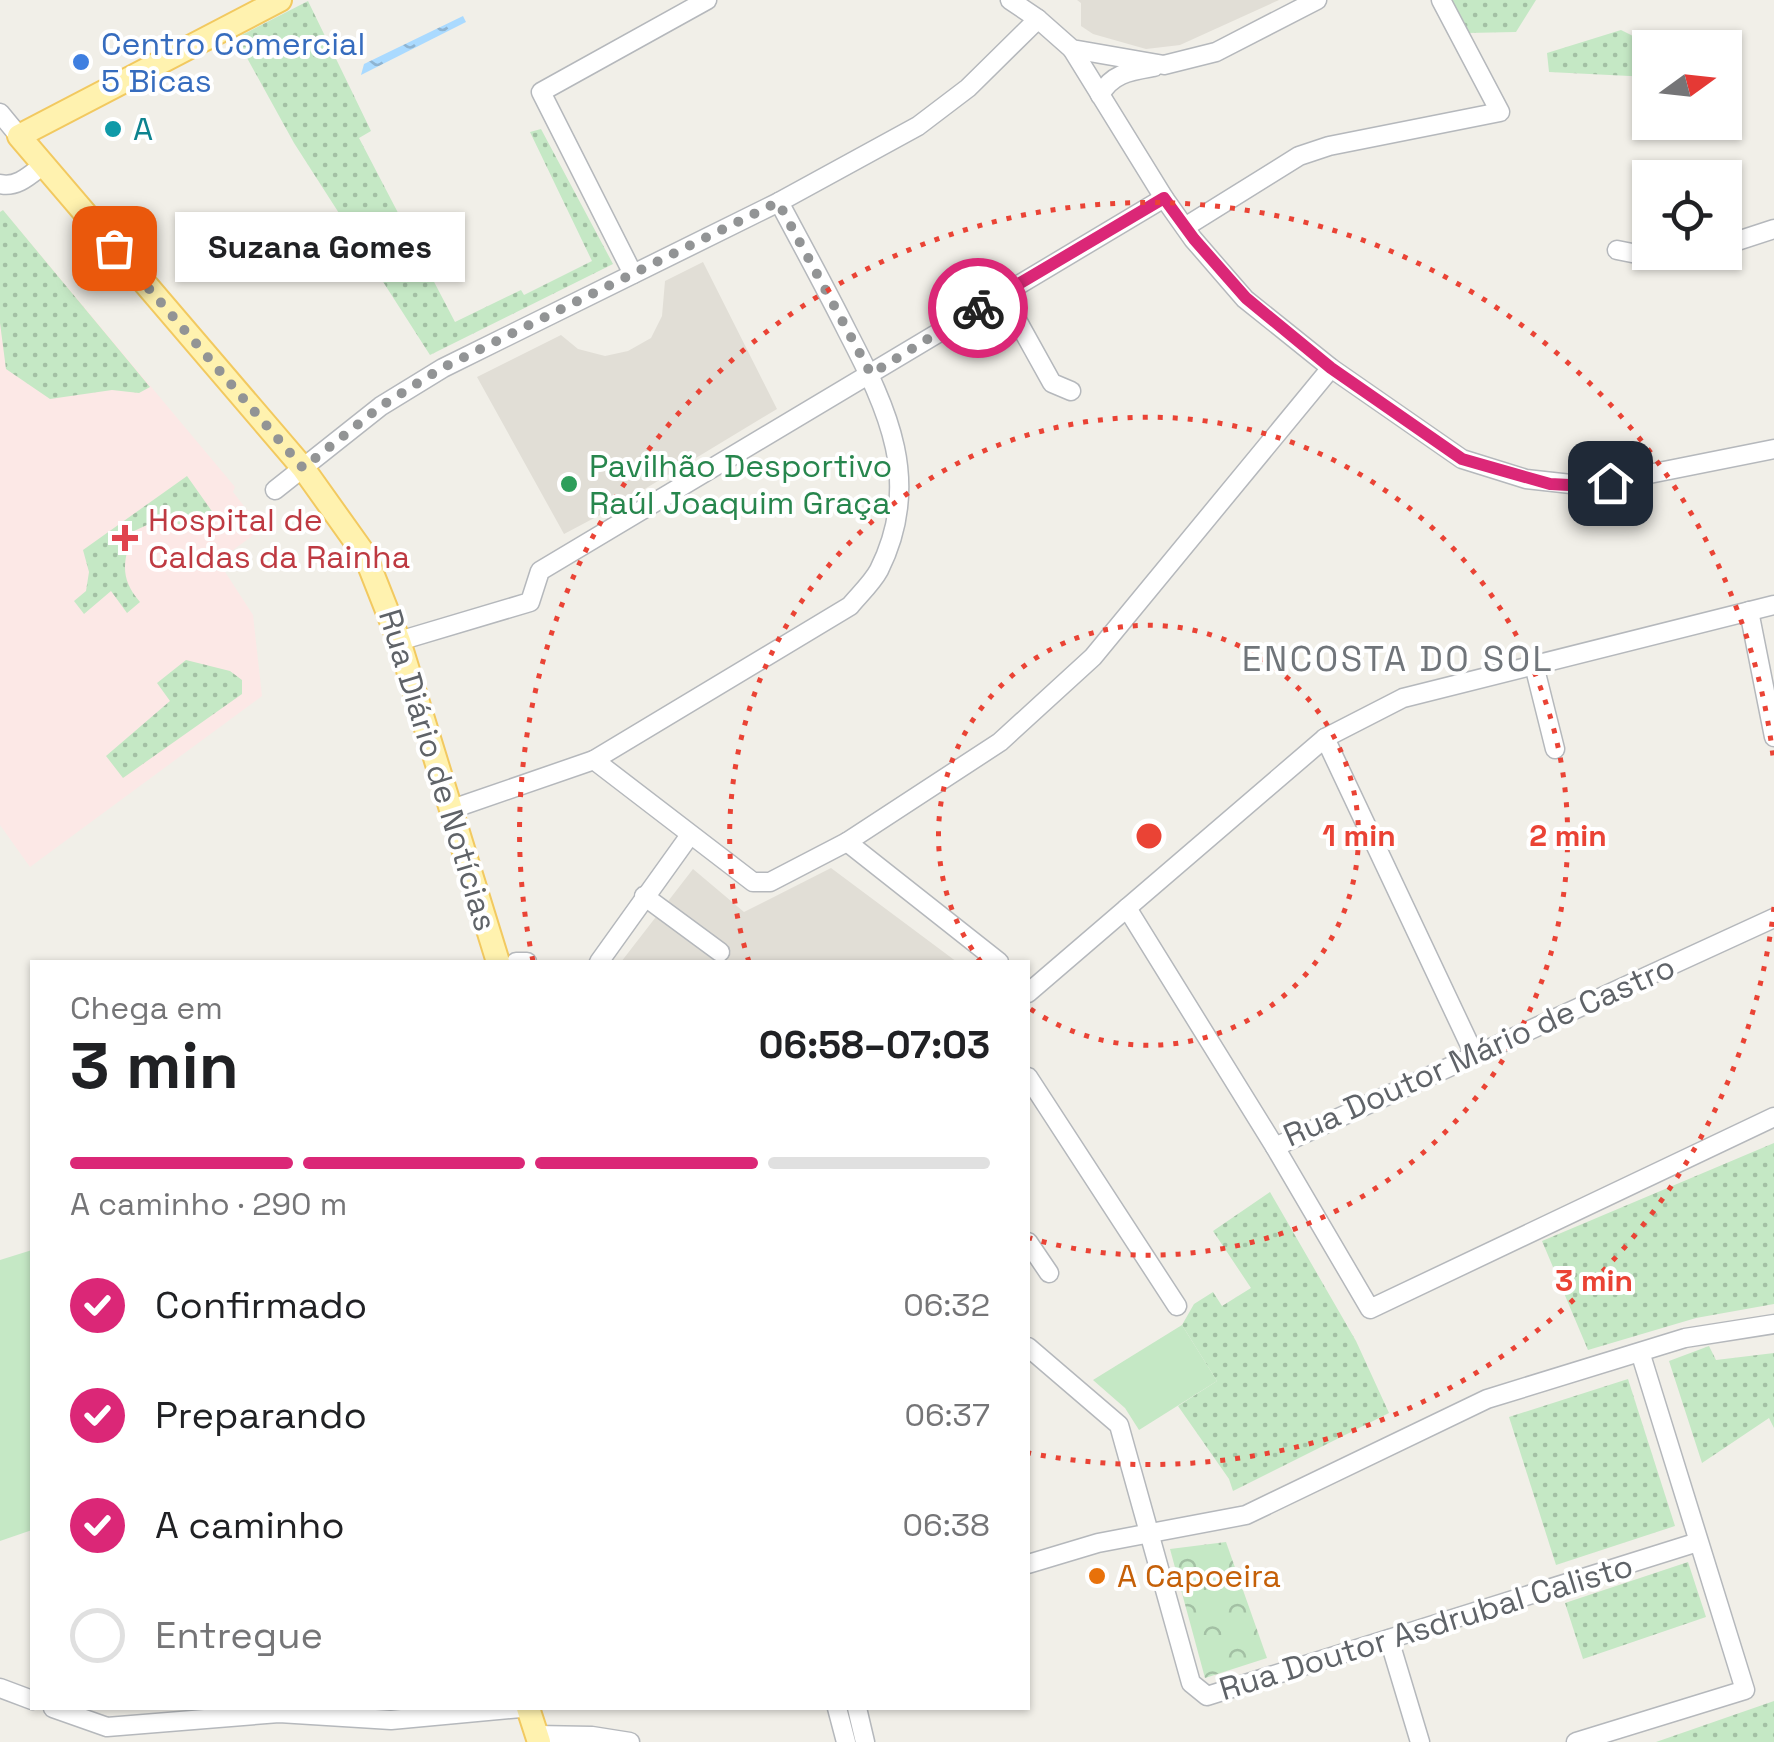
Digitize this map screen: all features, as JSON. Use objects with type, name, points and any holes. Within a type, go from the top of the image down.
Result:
[{"type":"main road","points":[[19,136],[280,0]]},
{"type":"main road","name":"Rua Diário de Notícias","points":[[19,136],[303,468],[365,555],[399,641],[497,960]]},
{"type":"main road","points":[[525,1710],[538,1738]]},
{"type":"street","points":[[633,274],[541,92],[707,0]]},
{"type":"street","points":[[1010,0],[1072,49],[1164,198],[1246,298],[1331,368],[1462,459],[1526,480],[1589,486],[1774,449]]},
{"type":"street","points":[[1100,95],[1108,81],[1124,73],[1216,52],[1318,0]]},
{"type":"street","points":[[1185,227],[1300,156],[1329,146],[1500,112],[1440,0]]},
{"type":"street","points":[[275,490],[381,406],[442,368],[778,202],[918,126],[968,88],[1038,19]]},
{"type":"street","points":[[1072,49],[1164,65]]},
{"type":"street","name":"Rua Diário de Notícias","points":[[0,113],[19,136]]},
{"type":"street","points":[[0,184],[18,182],[42,165]]},
{"type":"street","points":[[399,641],[530,602],[540,571],[1164,198]]},
{"type":"street","points":[[452,809],[594,760],[850,606],[878,572],[893,531],[900,467],[895,437],[871,374],[778,202]]},
{"type":"street","points":[[1742,239],[1774,229]]},
{"type":"street","points":[[1617,250],[1632,253]]},
{"type":"street","points":[[1002,293],[1052,383],[1071,391]]},
{"type":"street","points":[[594,760],[753,882],[770,882],[847,842],[1000,742],[1093,658],[1331,368]]},
{"type":"street","points":[[1030,988],[1325,738],[1404,698],[1774,605]]},
{"type":"street","points":[[1750,611],[1774,738]]},
{"type":"street","points":[[1534,665],[1555,749]]},
{"type":"street","points":[[1325,738],[1474,1054]]},
{"type":"street","points":[[599,960],[690,835]]},
{"type":"street","points":[[847,842],[997,960]]},
{"type":"street","points":[[644,896],[720,952]]},
{"type":"street","name":"Rua Doutor Mário de Castro","points":[[1127,908],[1274,1147],[1774,918]]},
{"type":"street","points":[[1030,1080],[1178,1306]]},
{"type":"street","points":[[1274,1147],[1370,1309],[1774,1117]]},
{"type":"street","points":[[1030,1245],[1050,1273]]},
{"type":"street","points":[[1030,1563],[1148,1532],[1246,1515],[1487,1399],[1685,1338],[1774,1324]]},
{"type":"street","points":[[1030,1350],[1119,1425],[1148,1532]]},
{"type":"street","points":[[1576,1742],[1746,1690],[1641,1354]]},
{"type":"street","name":"Rua Doutor Asdrubal Calisto","points":[[1148,1532],[1191,1683],[1207,1696],[1698,1542]]},
{"type":"street","points":[[1388,1639],[1420,1742]]},
{"type":"street","points":[[0,1688],[30,1699]]},
{"type":"street","points":[[59,1710],[107,1727],[279,1712],[391,1720],[502,1710]]},
{"type":"street","points":[[838,1710],[846,1742]]},
{"type":"street","points":[[857,1710],[865,1742]]},
{"type":"street","points":[[538,1738],[592,1736],[630,1742]]},
{"type":"shaded area","points":[[1077,0],[1279,0],[1180,45],[1146,49],[1093,34],[1081,26],[1081,3]]},
{"type":"shaded area","name":"Hospital de Caldas da Rainha","points":[[3,210],[235,487],[233,492],[262,529],[218,561],[253,615],[262,696],[30,867],[0,825]]},
{"type":"shaded area","points":[[703,262],[777,409],[564,534],[477,377],[561,335],[578,349],[605,356],[628,351],[651,338],[662,316],[665,281]]},
{"type":"shaded area","points":[[831,868],[954,960],[623,960],[693,869],[744,912]]},
{"type":"green space","points":[[1450,0],[1536,0],[1516,32],[1467,33]]},
{"type":"green space","points":[[308,1],[371,131],[359,138],[455,322],[521,290],[524,295],[592,261],[530,132],[541,129],[613,264],[430,355],[294,143],[236,38]]},
{"type":"green space","points":[[1621,30],[1632,36],[1632,76],[1549,72],[1547,53]]},
{"type":"green space","points":[[3,210],[150,387],[139,393],[112,390],[50,399],[6,369],[0,323]]},
{"type":"green space","points":[[187,476],[216,517],[197,531],[162,518],[134,531],[125,568],[129,585],[140,602],[127,613],[111,591],[84,614],[74,601],[86,591],[89,572],[83,550]]},
{"type":"green space","points":[[186,660],[230,671],[242,680],[242,694],[123,778],[106,756],[170,701],[157,683]]},
{"type":"green space","points":[[1774,1143],[1774,1304],[1696,1318],[1588,1350],[1542,1241]]},
{"type":"green space","points":[[1270,1192],[1356,1341],[1389,1413],[1233,1491],[1229,1479],[1178,1406],[1217,1381],[1182,1325],[1194,1304],[1213,1292],[1222,1306],[1251,1288],[1213,1231]]},
{"type":"green space","points":[[30,1251],[30,1531],[0,1541],[0,1260]]},
{"type":"green space","points":[[1182,1325],[1217,1381],[1139,1430],[1125,1408],[1093,1380]]},
{"type":"green space","points":[[1709,1346],[1716,1360],[1774,1353],[1774,1428],[1769,1418],[1702,1463],[1669,1361]]},
{"type":"green space","points":[[1628,1379],[1675,1526],[1556,1565],[1509,1417]]},
{"type":"green space","points":[[1226,1542],[1267,1658],[1205,1678],[1170,1549]]},
{"type":"green space","points":[[1688,1562],[1706,1617],[1583,1659],[1565,1603]]},
{"type":"green space","points":[[1774,1701],[1774,1742],[1656,1742]]},
{"type":"water","points":[[463,16],[466,22],[361,75],[364,64]]},
{"type":"way so far","points":[[114,248],[303,468],[381,406],[442,368],[778,202],[871,374],[978,308]]},
{"type":"place","name":"Centro Comercial 5 Bicas","points":[[81,62]]},
{"type":"place","name":"A","points":[[113,129]]},
{"type":"place","name":"Suzana Gomes","points":[[114,248]]},
{"type":"place","name":"Pavilhão Desportivo Raúl Joaquim Graça","points":[[569,484]]},
{"type":"place","name":"Hospital de Caldas da Rainha","points":[[125,538]]},
{"type":"place","name":"A Capoeira","points":[[1097,1576]]},
{"type":"district","name":"ENCOSTA DO SOL","points":[[1398,659]]},
{"type":"route","points":[[978,308],[1164,198],[1246,298],[1331,368],[1462,459],[1550,484],[1610,483]]}]
